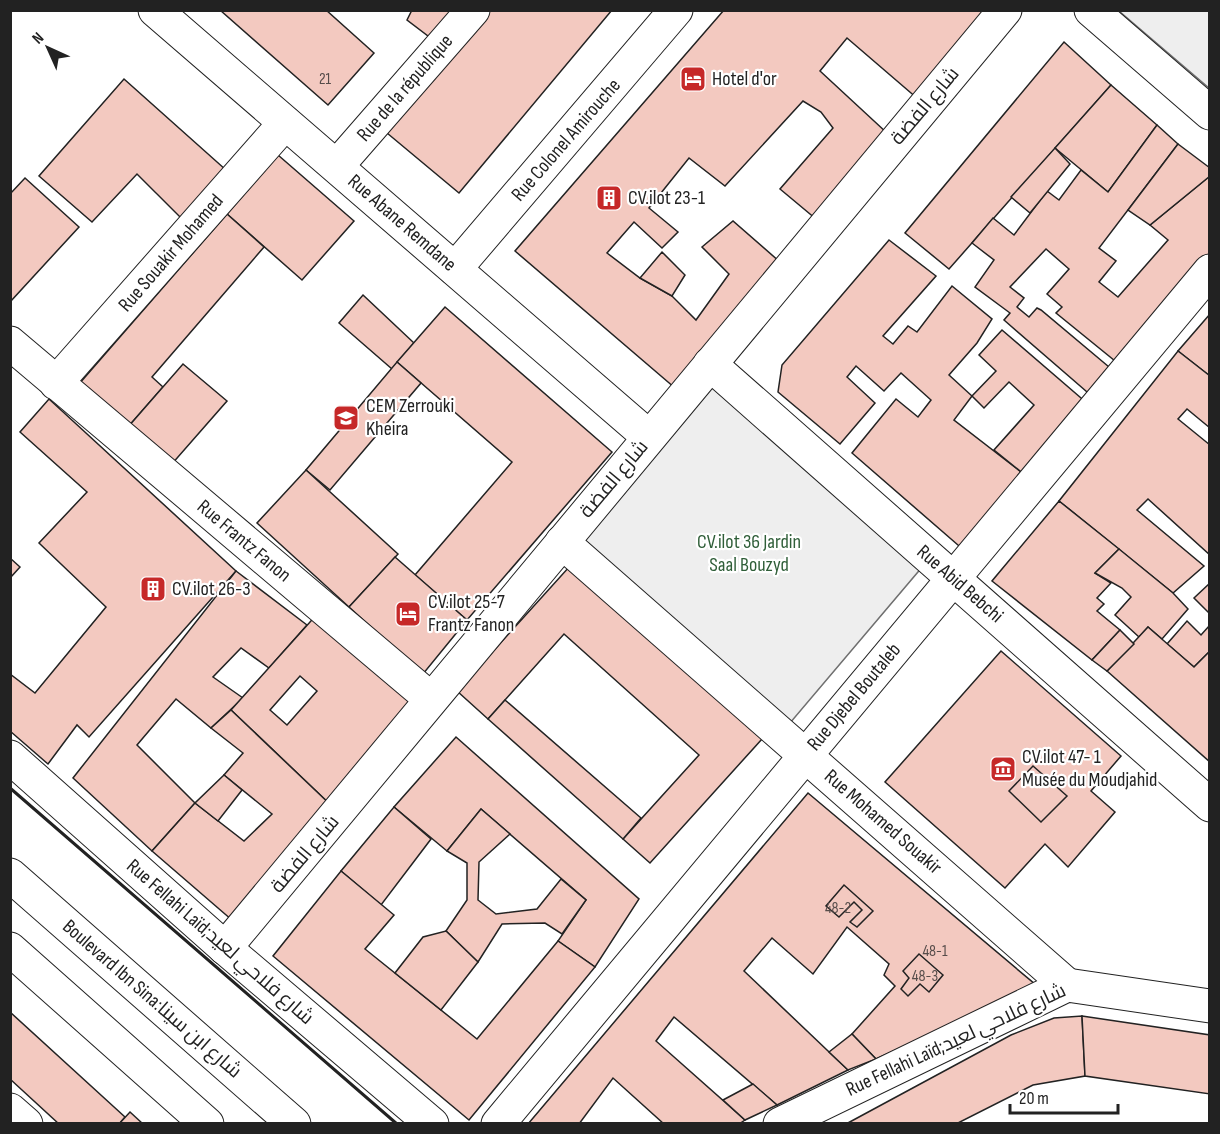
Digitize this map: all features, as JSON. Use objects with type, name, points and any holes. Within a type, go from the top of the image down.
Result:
[{"type":"street","name":"Rue de la république","points":[[336,166],[473,10]]},
{"type":"street","name":"Rue Colonel Amirouche","points":[[455,269],[676,10]]},
{"type":"street","name":"شارع الفضة","points":[[225,948],[1005,10]]},
{"type":"street","points":[[1092,10],[1209,113]]},
{"type":"street","name":"Rue Abane Remdane","points":[[170,15],[285,123],[649,437]]},
{"type":"street","name":"Rue Souakir Mohamed","points":[[56,383],[285,123]]},
{"type":"street","name":"Rue Djebel Boutaleb","points":[[498,1124],[1209,271]]},
{"type":"street","name":"Rue Frantz Fanon","points":[[10,343],[431,699]]},
{"type":"street","name":"Rue Abid Bebchi","points":[[710,364],[1209,805]]},
{"type":"street","name":"Rue Mohamed Souakir","points":[[562,542],[1067,985]]},
{"type":"street","name":"Rue Fellahi Laïd;شارع فلاحي لعيد","points":[[10,757],[225,948],[432,1124]]},
{"type":"street","name":"Boulevard Ibn Sina:شارع ابن سينا","points":[[10,875],[294,1124]]},
{"type":"street","points":[[10,948],[207,1124]]},
{"type":"street","name":"Rue Fellahi Laïd;شارع فلاحي لعيد","points":[[780,1124],[1067,985],[1205,999]]},
{"type":"street","points":[[10,1110],[26,1124]]},
{"type":"green space","points":[[1119,11],[1209,11],[1209,88]]},
{"type":"green space","name":"CV.ilot 36 Jardin Saal Bouzyd","points":[[709,385],[923,566],[790,723],[576,542]]},
{"type":"building","points":[[220,10],[326,10],[374,53],[328,105]]},
{"type":"building","points":[[412,10],[458,10],[432,39],[407,20]]},
{"type":"building","points":[[490,10],[612,10],[459,193],[387,133]]},
{"type":"building","name":"CV.ilot 23-1","points":[[724,10],[991,10],[918,99],[847,38],[820,71],[887,133],[816,219],[780,189],[833,128],[821,112],[803,101],[725,186],[689,158],[649,208],[678,232],[662,248],[634,222],[607,253],[640,278],[672,296],[696,320],[729,274],[702,247],[733,221],[780,262],[675,388],[515,251]]},
{"type":"building","points":[[1064,42],[1111,85],[949,269],[905,233]]},
{"type":"building","points":[[124,79],[226,170],[184,221],[137,174],[92,222],[39,176]]},
{"type":"building","points":[[1111,85],[1157,125],[1108,192],[1055,148]]},
{"type":"building","points":[[1157,125],[1178,144],[1099,248],[1116,261],[1099,282],[1118,297],[1168,240],[1150,225],[1210,176],[1210,254],[1120,365],[1056,313],[1062,307],[1047,294],[1069,269],[1046,249],[1010,287],[1024,298],[1017,307],[1029,317],[1037,308],[1041,310],[1115,372],[1094,398],[1004,320],[1010,313],[975,287],[994,260],[972,243],[993,218],[1014,235],[1047,191],[1059,200],[1081,170],[1108,192]]},
{"type":"building","points":[[1178,144],[1210,168],[1210,176],[1150,225],[1128,210]]},
{"type":"building","points":[[1055,148],[1070,164],[1030,213],[1011,197]]},
{"type":"building","points":[[278,155],[354,221],[302,280],[227,214]]},
{"type":"building","points":[[25,178],[79,227],[10,302],[10,194]]},
{"type":"building","points":[[227,214],[264,247],[152,377],[163,387],[128,427],[79,384]]},
{"type":"building","points":[[889,240],[936,276],[883,336],[893,344],[908,326],[917,332],[952,286],[992,319],[977,343],[949,375],[972,396],[954,420],[1025,475],[966,552],[852,453],[896,399],[918,417],[931,400],[901,373],[884,391],[856,366],[847,377],[875,403],[840,444],[778,392],[782,365]]},
{"type":"building","points":[[662,252],[685,275],[672,296],[640,278]]},
{"type":"building","points":[[363,295],[414,343],[392,369],[339,323]]},
{"type":"building","points":[[445,307],[612,452],[467,620],[415,575],[512,462],[397,362]]},
{"type":"building","points":[[1210,314],[1210,376],[1178,351]]},
{"type":"building","points":[[1002,330],[1088,404],[1025,475],[994,450],[1034,405],[1009,382],[984,408],[972,396],[996,371],[979,355]]},
{"type":"building","points":[[1178,351],[1210,376],[1210,428],[1187,409],[1178,419],[1210,445],[1210,555],[1148,499],[1137,510],[1204,566],[1173,593],[1059,501]]},
{"type":"building","points":[[397,362],[421,383],[330,490],[306,470]]},
{"type":"building","points":[[183,364],[227,401],[171,465],[128,427]]},
{"type":"building","name":"CV.ilot 26-3","points":[[49,399],[236,571],[89,737],[77,725],[48,764],[10,731],[10,674],[35,693],[106,607],[39,543],[87,492],[20,432]]},
{"type":"building","points":[[306,470],[398,554],[349,607],[257,523]]},
{"type":"building","points":[[1059,501],[1119,549],[1095,573],[1111,583],[1097,598],[1104,604],[1097,611],[1120,630],[1092,660],[992,581]]},
{"type":"building","points":[[1119,549],[1173,593],[1188,609],[1162,639],[1148,627],[1139,637],[1115,615],[1131,597],[1122,588],[1095,573]]},
{"type":"building","name":"CV.ilot 25-7 Frantz Fanon","points":[[395,557],[467,620],[423,674],[349,607]]},
{"type":"building","points":[[10,558],[20,567],[10,578]]},
{"type":"building","points":[[570,566],[762,739],[650,863],[623,839],[699,755],[564,634],[488,719],[457,691]]},
{"type":"building","points":[[236,571],[307,625],[269,668],[241,648],[213,677],[243,698],[211,728],[176,699],[137,745],[195,803],[152,851],[73,778]]},
{"type":"building","points":[[1210,583],[1210,614],[1194,598]]},
{"type":"building","points":[[319,612],[431,699],[336,810],[231,710]],"holes":[[[300,676],[317,691],[287,725],[270,710]]]},
{"type":"building","points":[[1187,621],[1201,635],[1210,625],[1210,651],[1194,667],[1167,644]]},
{"type":"building","points":[[1148,627],[1194,667],[1210,651],[1210,762],[1107,671]]},
{"type":"building","points":[[1120,630],[1134,644],[1107,671],[1092,660]]},
{"type":"building","name":"CV.ilot 47- 1 Musée du Moudjahid","points":[[1001,651],[1121,756],[1091,791],[1115,812],[1068,867],[1045,844],[1005,888],[885,782]]},
{"type":"building","points":[[505,700],[641,818],[623,839],[488,719]]},
{"type":"building","points":[[231,710],[336,810],[240,927],[152,851],[195,803],[244,841],[272,814],[224,775],[243,753],[211,728]]},
{"type":"building","points":[[456,737],[639,899],[595,967],[558,941],[586,900],[481,809],[447,851],[394,807]]},
{"type":"building","points":[[1033,766],[1067,796],[1041,822],[1009,791]]},
{"type":"building","points":[[224,775],[242,790],[218,821],[195,803]]},
{"type":"building","points":[[808,793],[1036,985],[1017,996],[876,1059],[852,1034],[895,986],[884,975],[889,964],[847,927],[813,974],[772,938],[744,971],[848,1070],[777,1105],[674,1017],[656,1041],[745,1120],[739,1124],[664,1124],[613,1078],[579,1124],[528,1124]]},
{"type":"building","points":[[394,807],[431,839],[381,905],[341,871]]},
{"type":"building","points":[[481,809],[510,834],[479,862],[478,900],[496,914],[537,909],[561,879],[586,900],[562,934],[545,923],[502,924],[478,962],[446,931],[467,900],[467,863],[447,851]]},
{"type":"building","points":[[341,871],[394,915],[365,949],[477,1039],[558,941],[595,967],[469,1120],[273,956]]},
{"type":"building","points":[[844,885],[873,911],[857,927],[850,922],[862,910],[854,902],[839,917],[826,906]]},
{"type":"building","points":[[446,931],[478,962],[441,1010],[395,973],[423,937]]},
{"type":"building","points":[[919,954],[943,975],[929,992],[920,984],[908,996],[901,989],[909,978],[903,971]]},
{"type":"building","points":[[10,1012],[125,1117],[119,1124],[59,1124],[10,1079]]},
{"type":"building","points":[[1082,1016],[1085,1076],[1033,1085],[956,1124],[846,1124],[1011,1035],[1054,1018]]},
{"type":"building","points":[[1082,1016],[1210,1035],[1210,1094],[1085,1076]]},
{"type":"building","points":[[852,1034],[876,1059],[848,1070],[829,1052]]},
{"type":"building","points":[[753,1084],[777,1105],[745,1120],[723,1100]]},
{"type":"building","points":[[130,1112],[143,1124],[119,1124]]},
{"type":"wall","points":[[10,788],[397,1124]]},
{"type":"place","name":"Hotel d'or","points":[[693,79]]},
{"type":"place","name":"CV.ilot 23-1","points":[[609,198]]},
{"type":"place","name":"CEM Zerrouki Kheira","points":[[346,418]]},
{"type":"place","name":"CV.ilot 26-3","points":[[153,589]]},
{"type":"place","name":"CV.ilot 25-7 Frantz Fanon","points":[[408,614]]},
{"type":"place","name":"CV.ilot 47- 1 Musée du Moudjahid","points":[[1003,769]]}]
